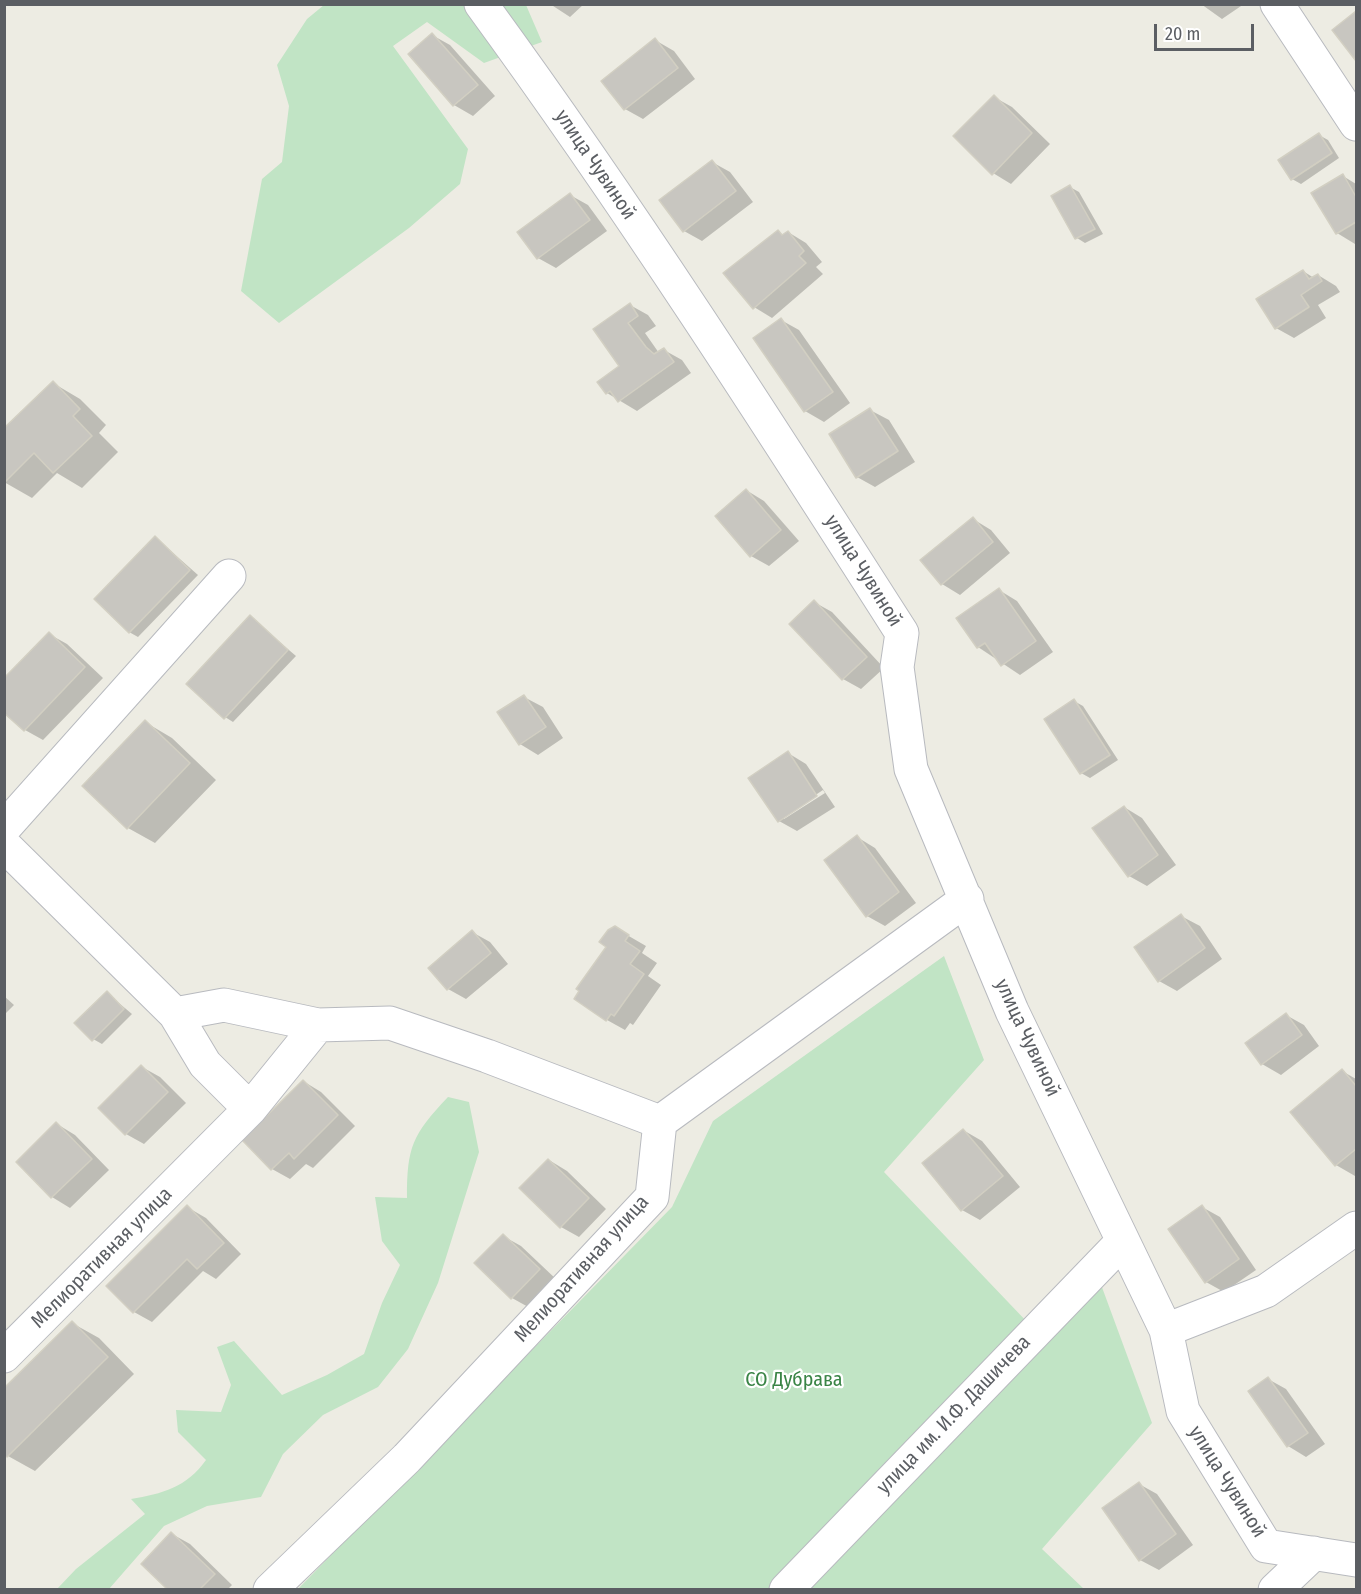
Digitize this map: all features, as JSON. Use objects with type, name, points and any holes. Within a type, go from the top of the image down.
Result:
[{"type":"street","name":"улица Чувиной","points":[[481,4],[555,105],[731,366],[902,633],[897,667],[911,769],[968,899],[1012,1011],[1166,1330],[1183,1411],[1266,1546],[1356,1560]]},
{"type":"street","points":[[1277,4],[1356,124]]},
{"type":"street","points":[[4,828],[229,576]]},
{"type":"street","points":[[4,845],[175,1014],[205,1064],[250,1109]]},
{"type":"street","points":[[175,1014],[224,1005],[318,1025],[390,1023],[487,1056],[660,1122],[968,899]]},
{"type":"street","name":"Мелиоративная улица","points":[[4,1356],[250,1109],[318,1025]]},
{"type":"street","name":"Мелиоративная улица","points":[[270,1590],[407,1458],[652,1197],[660,1122]]},
{"type":"street","points":[[1166,1330],[1266,1292],[1356,1228]]},
{"type":"street","name":"улица им. И.Ф. Дашичева","points":[[786,1590],[1123,1242]]},
{"type":"street","points":[[1275,1590],[1314,1553]]},
{"type":"green space","points":[[324,5],[526,5],[542,42],[484,63],[427,22],[393,46],[468,149],[460,184],[409,228],[279,323],[241,291],[262,179],[282,162],[289,106],[277,65],[307,19]]},
{"type":"green space","name":"СО Дубрава","points":[[944,956],[984,1060],[884,1172],[1029,1324],[1096,1271],[1152,1423],[1042,1549],[1084,1589],[297,1590],[672,1207],[713,1121]]},
{"type":"green space","points":[[448,1097],[469,1102],[479,1152],[438,1283],[408,1349],[378,1387],[323,1415],[283,1454],[261,1497],[207,1506],[164,1526],[109,1589],[57,1589],[76,1569],[145,1514],[131,1499],[173,1488],[191,1477],[206,1460],[178,1432],[176,1410],[221,1412],[231,1385],[217,1347],[234,1341],[282,1395],[327,1375],[364,1354],[382,1303],[400,1265],[382,1241],[375,1197],[407,1198],[408,1166],[414,1143],[426,1122]]},
{"type":"building","points":[[1356,11],[1356,61],[1332,30]]},
{"type":"building","points":[[432,33],[478,85],[453,106],[408,54]]},
{"type":"building","points":[[655,38],[678,68],[624,110],[601,81]]},
{"type":"building","points":[[994,95],[1032,133],[992,175],[953,136]]},
{"type":"building","points":[[1319,133],[1332,153],[1291,180],[1278,160]]},
{"type":"building","points":[[712,160],[736,191],[683,232],[659,200]]},
{"type":"building","points":[[1343,174],[1356,197],[1356,222],[1336,234],[1311,193]]},
{"type":"building","points":[[1070,185],[1095,229],[1075,239],[1051,196]]},
{"type":"building","points":[[570,193],[590,220],[537,259],[517,232]]},
{"type":"building","points":[[778,230],[782,235],[788,231],[804,251],[799,256],[806,263],[753,309],[723,273]]},
{"type":"building","points":[[1303,270],[1309,279],[1318,274],[1322,281],[1301,295],[1309,307],[1275,329],[1256,299]]},
{"type":"building","points":[[630,303],[638,316],[628,323],[654,354],[664,348],[674,362],[618,402],[610,391],[606,394],[597,382],[619,366],[593,329]]},
{"type":"building","points":[[781,318],[833,392],[804,412],[753,338]]},
{"type":"building","points":[[53,381],[80,409],[73,416],[92,436],[53,473],[34,453],[4,483],[4,428]]},
{"type":"building","points":[[870,408],[898,451],[856,478],[829,434]]},
{"type":"building","points":[[746,489],[781,530],[750,557],[715,516]]},
{"type":"building","points":[[973,517],[993,542],[941,585],[920,560]]},
{"type":"building","points":[[155,536],[190,570],[129,633],[94,599]]},
{"type":"building","points":[[999,588],[1036,641],[1001,666],[985,643],[977,648],[956,618]]},
{"type":"building","points":[[814,600],[867,657],[842,680],[789,624]]},
{"type":"building","points":[[250,615],[288,650],[224,719],[186,684]]},
{"type":"building","points":[[49,632],[85,667],[24,731],[4,713],[4,678]]},
{"type":"building","points":[[524,695],[546,727],[519,745],[497,712]]},
{"type":"building","points":[[1074,699],[1110,755],[1080,774],[1044,719]]},
{"type":"building","points":[[145,720],[190,763],[127,829],[82,786]]},
{"type":"building","points":[[788,751],[817,796],[778,822],[748,778]]},
{"type":"building","points":[[1124,806],[1158,855],[1128,877],[1092,828]]},
{"type":"building","points":[[857,835],[899,892],[866,917],[824,860]]},
{"type":"building","points":[[1181,914],[1205,948],[1158,982],[1134,947]]},
{"type":"building","points":[[615,926],[629,935],[625,941],[640,951],[630,964],[644,974],[614,1016],[611,1014],[606,1021],[574,999],[579,991],[576,989],[606,947],[599,942],[608,930]]},
{"type":"building","points":[[472,930],[491,953],[447,990],[428,968]]},
{"type":"building","points":[[107,991],[124,1009],[92,1041],[74,1023]]},
{"type":"building","points":[[1286,1013],[1302,1035],[1261,1065],[1245,1043]]},
{"type":"building","points":[[141,1065],[168,1092],[125,1135],[98,1108]]},
{"type":"building","points":[[1342,1069],[1356,1086],[1356,1149],[1335,1166],[1290,1112]]},
{"type":"building","points":[[303,1080],[338,1115],[294,1159],[289,1153],[271,1170],[242,1140]]},
{"type":"building","points":[[56,1122],[92,1159],[51,1198],[16,1162]]},
{"type":"building","points":[[963,1129],[1003,1176],[961,1211],[922,1163]]},
{"type":"building","points":[[548,1159],[589,1198],[560,1228],[519,1188]]},
{"type":"building","points":[[187,1205],[224,1243],[197,1269],[187,1259],[133,1313],[106,1286]]},
{"type":"building","points":[[1202,1205],[1239,1259],[1205,1283],[1168,1229]]},
{"type":"building","points":[[503,1234],[540,1269],[511,1299],[474,1263]]},
{"type":"building","points":[[72,1321],[108,1357],[7,1457],[4,1455],[4,1388]]},
{"type":"building","points":[[1268,1377],[1308,1433],[1287,1447],[1248,1391]]},
{"type":"building","points":[[1139,1482],[1176,1534],[1139,1561],[1102,1508]]},
{"type":"building","points":[[171,1532],[215,1574],[199,1590],[168,1590],[141,1564]]}]
